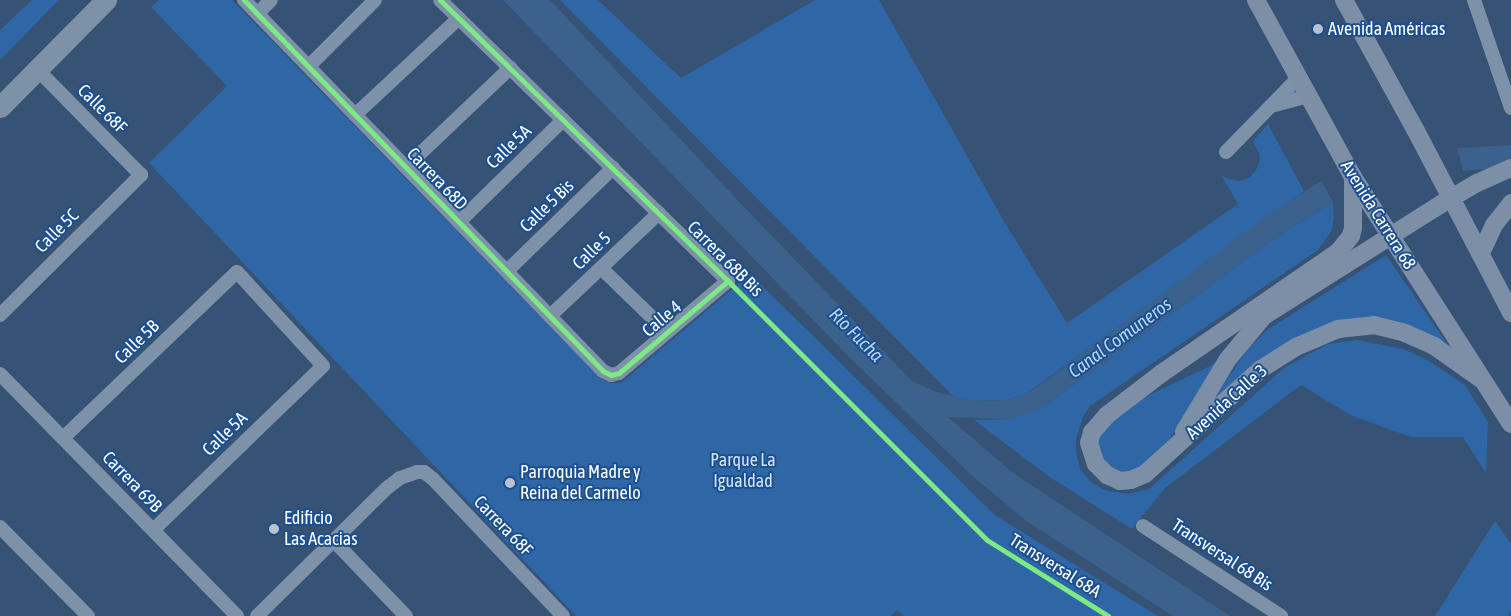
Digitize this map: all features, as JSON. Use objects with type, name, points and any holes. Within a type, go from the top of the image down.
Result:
[{"type":"highway","points":[[0,108],[106,0]]},
{"type":"main road","name":"Avenida Carrera 68","points":[[1256,0],[1353,178],[1511,424]]},
{"type":"main road","points":[[1344,0],[1511,313]]},
{"type":"main road","name":"Avenida Calle 3","points":[[1124,401],[1210,354],[1264,316],[1441,204],[1511,168]]},
{"type":"main road","name":"Avenida Calle 3","points":[[1353,178],[1354,228],[1338,252],[1124,401],[1107,415],[1092,432],[1089,443],[1096,464],[1107,475],[1120,481],[1131,480],[1145,474],[1261,369],[1296,347],[1338,329],[1374,325],[1405,333],[1434,346],[1481,379]]},
{"type":"main road","points":[[1481,254],[1494,225],[1511,203]]},
{"type":"main road","name":"Avenida Calle 3","points":[[1166,457],[1181,438],[1228,359],[1264,316]]},
{"type":"street","name":"Carrera 68D","points":[[244,0],[603,371],[611,376]]},
{"type":"street","points":[[258,13],[271,0]]},
{"type":"street","points":[[309,66],[376,0]]},
{"type":"street","name":"Carrera 68B Bis","points":[[440,0],[728,280]]},
{"type":"street","points":[[1474,0],[1511,108]]},
{"type":"street","points":[[356,115],[458,18]]},
{"type":"street","points":[[406,167],[510,68]]},
{"type":"street","name":"Calle 68F","points":[[37,69],[141,175]]},
{"type":"street","points":[[1226,152],[1298,78]]},
{"type":"street","points":[[1270,106],[1308,96]]},
{"type":"street","name":"Calle 5A","points":[[459,222],[563,120]]},
{"type":"street","name":"Calle 5 Bis","points":[[507,271],[613,168]]},
{"type":"street","name":"Calle 5C","points":[[0,314],[141,175]]},
{"type":"street","name":"Calle 5","points":[[550,316],[659,213]]},
{"type":"street","points":[[602,268],[668,332]]},
{"type":"street","name":"Calle 5A","points":[[153,530],[322,366],[237,272]]},
{"type":"street","name":"Calle 5B","points":[[63,438],[237,272]]},
{"type":"street","name":"Calle 4","points":[[611,376],[619,373],[728,280]]},
{"type":"street","name":"Carrera 69B","points":[[0,374],[237,616]]},
{"type":"street","name":"Carrera 68F","points":[[334,540],[387,488],[400,478],[411,473],[424,472],[433,479],[563,616]]},
{"type":"street","name":"Transversal 68 Bis","points":[[1143,526],[1281,616]]},
{"type":"street","points":[[0,527],[84,615]]},
{"type":"street","points":[[257,616],[334,540],[406,616]]},
{"type":"green space","points":[[32,0],[59,0],[0,60],[0,30]]},
{"type":"green space","name":"Parque La Igualdad","points":[[159,0],[232,0],[601,379],[611,383],[621,383],[750,274],[996,516],[1158,616],[904,616],[897,610],[891,616],[576,616],[149,163],[227,86],[151,7]]},
{"type":"green space","points":[[560,0],[598,0],[681,78],[815,0],[879,0],[1005,223],[1067,323],[1238,204],[1221,175],[1228,179],[1239,181],[1249,178],[1256,170],[1260,160],[1253,141],[1268,124],[1304,191],[1025,395],[1006,400],[974,401],[954,397]]},
{"type":"green space","points":[[1333,202],[1334,217],[1332,230],[1318,250],[1090,406],[1083,417],[1076,439],[1076,451],[1080,469],[1091,482],[1104,490],[1129,494],[1149,489],[1285,367],[1328,344],[1357,340],[1403,349],[1424,358],[1465,385],[1488,422],[1486,473],[1463,437],[1411,437],[1350,415],[1301,385],[1165,488],[1132,529],[1051,478],[974,420],[1008,419],[1050,402],[1277,237]]},
{"type":"green space","points":[[1386,255],[1450,348],[1345,322],[1208,407],[1248,349],[1267,330]]},
{"type":"green space","points":[[1214,364],[1216,369],[1162,451],[1137,471],[1118,474],[1098,457],[1097,438],[1103,429],[1141,399]]},
{"type":"green space","points":[[1495,521],[1511,544],[1511,611],[1508,616],[1435,616]]},
{"type":"water","points":[[503,0],[550,0],[746,209],[912,381],[936,392],[974,401],[1006,400],[1025,395],[1264,218],[1321,181],[1333,202],[1277,237],[1050,402],[1033,412],[1008,419],[948,417],[1013,473],[1230,616],[1173,616],[1025,520],[969,473],[850,358]]},
{"type":"water","points":[[1511,145],[1511,167],[1463,171],[1457,148]]},
{"type":"cycle path","points":[[244,0],[603,371],[611,375],[619,373],[728,281]]},
{"type":"cycle path","name":"Transversal 68A","points":[[440,0],[728,281],[987,540],[1108,616]]},
{"type":"place","name":"Avenida Américas","points":[[1318,29]]},
{"type":"place","name":"Parroquia Madre y Reina del Carmelo","points":[[510,483]]},
{"type":"place","name":"Edificio Las Acacias","points":[[274,529]]},
{"type":"water label","name":"Río Fucha","points":[[856,335]]},
{"type":"water label","name":"Canal Comuneros","points":[[1120,338]]}]
